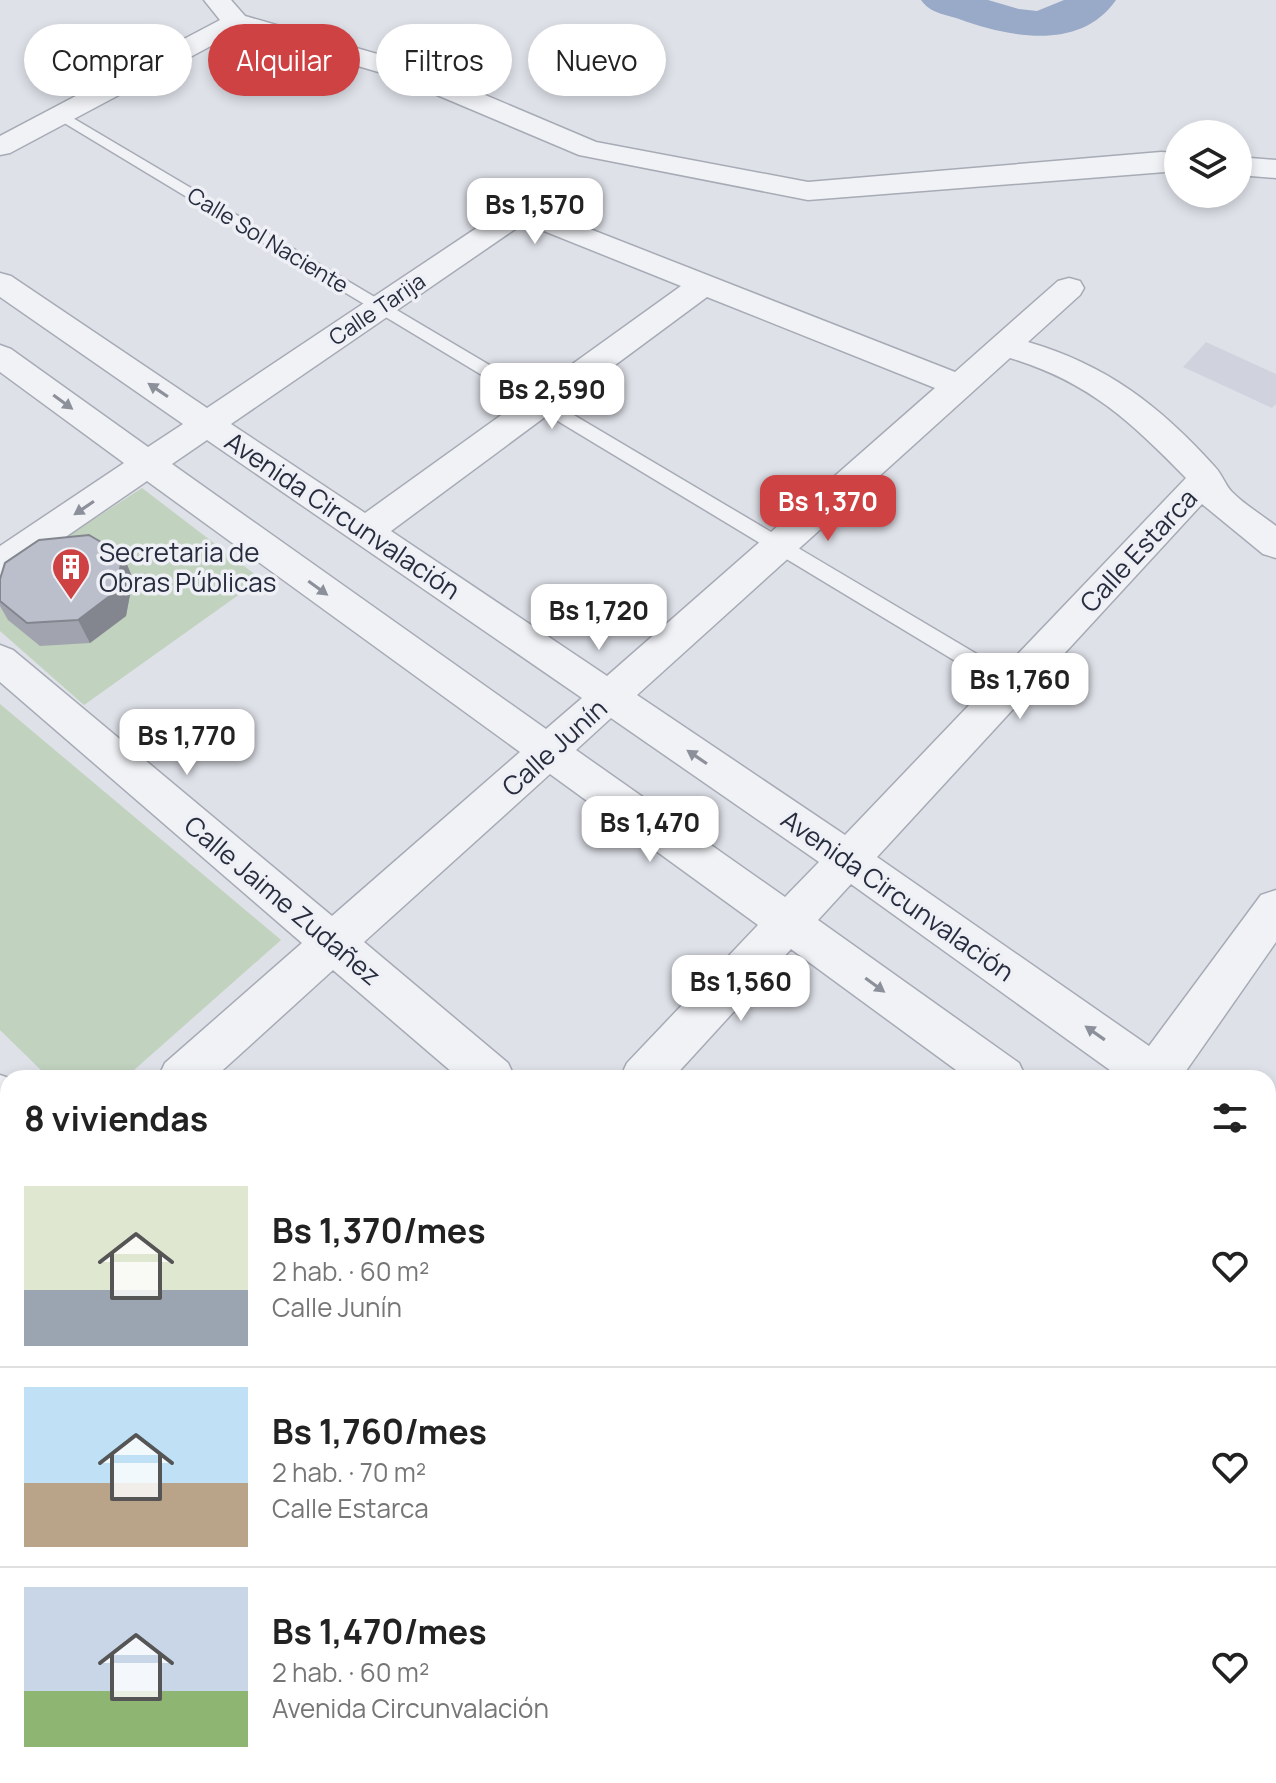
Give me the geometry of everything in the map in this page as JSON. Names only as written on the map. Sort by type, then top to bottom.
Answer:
[{"type":"street","points":[[217,0],[236,22],[402,70],[589,149],[808,191],[1164,161]]},
{"type":"street","points":[[0,147],[236,22]]},
{"type":"street","points":[[1252,167],[1276,169]]},
{"type":"street","name":"Calle Tarija","points":[[0,564],[521,211],[960,386]]},
{"type":"street","name":"Avenida Circunvalación","points":[[0,283],[848,859],[1145,1070]]},
{"type":"street","points":[[366,531],[704,284]]},
{"type":"street","name":"Calle Junín","points":[[190,1070],[1069,288]]},
{"type":"street","points":[[1005,346],[1042,357],[1111,390],[1152,423],[1206,478],[1217,499],[1276,545]]},
{"type":"street","points":[[0,356],[547,753],[789,922],[992,1070]]},
{"type":"street","name":"Calle Estarca","points":[[650,1070],[1206,478]]},
{"type":"street","name":"Calle Jaime Zudañez","points":[[0,660],[483,1070]]},
{"type":"street","points":[[1160,1070],[1276,908]]},
{"type":"lane","name":"Calle Sol Naciente","points":[[61,115],[1012,685]]},
{"type":"shaded area","points":[[1206,342],[1276,374],[1276,404],[1272,408],[1183,367]]},
{"type":"green space","points":[[142,488],[261,579],[84,705],[0,631],[0,580]]},
{"type":"green space","points":[[0,704],[281,940],[134,1070],[41,1070],[0,1030]]},
{"type":"building","points":[[89,535],[123,555],[115,592],[78,620],[27,623],[0,601],[0,579],[5,563],[39,540]]},
{"type":"waterway","points":[[943,0],[1002,19],[1037,24],[1074,14],[1094,0]]},
{"type":"place","name":"Secretaria de Obras Públicas","points":[[71,601]]}]
